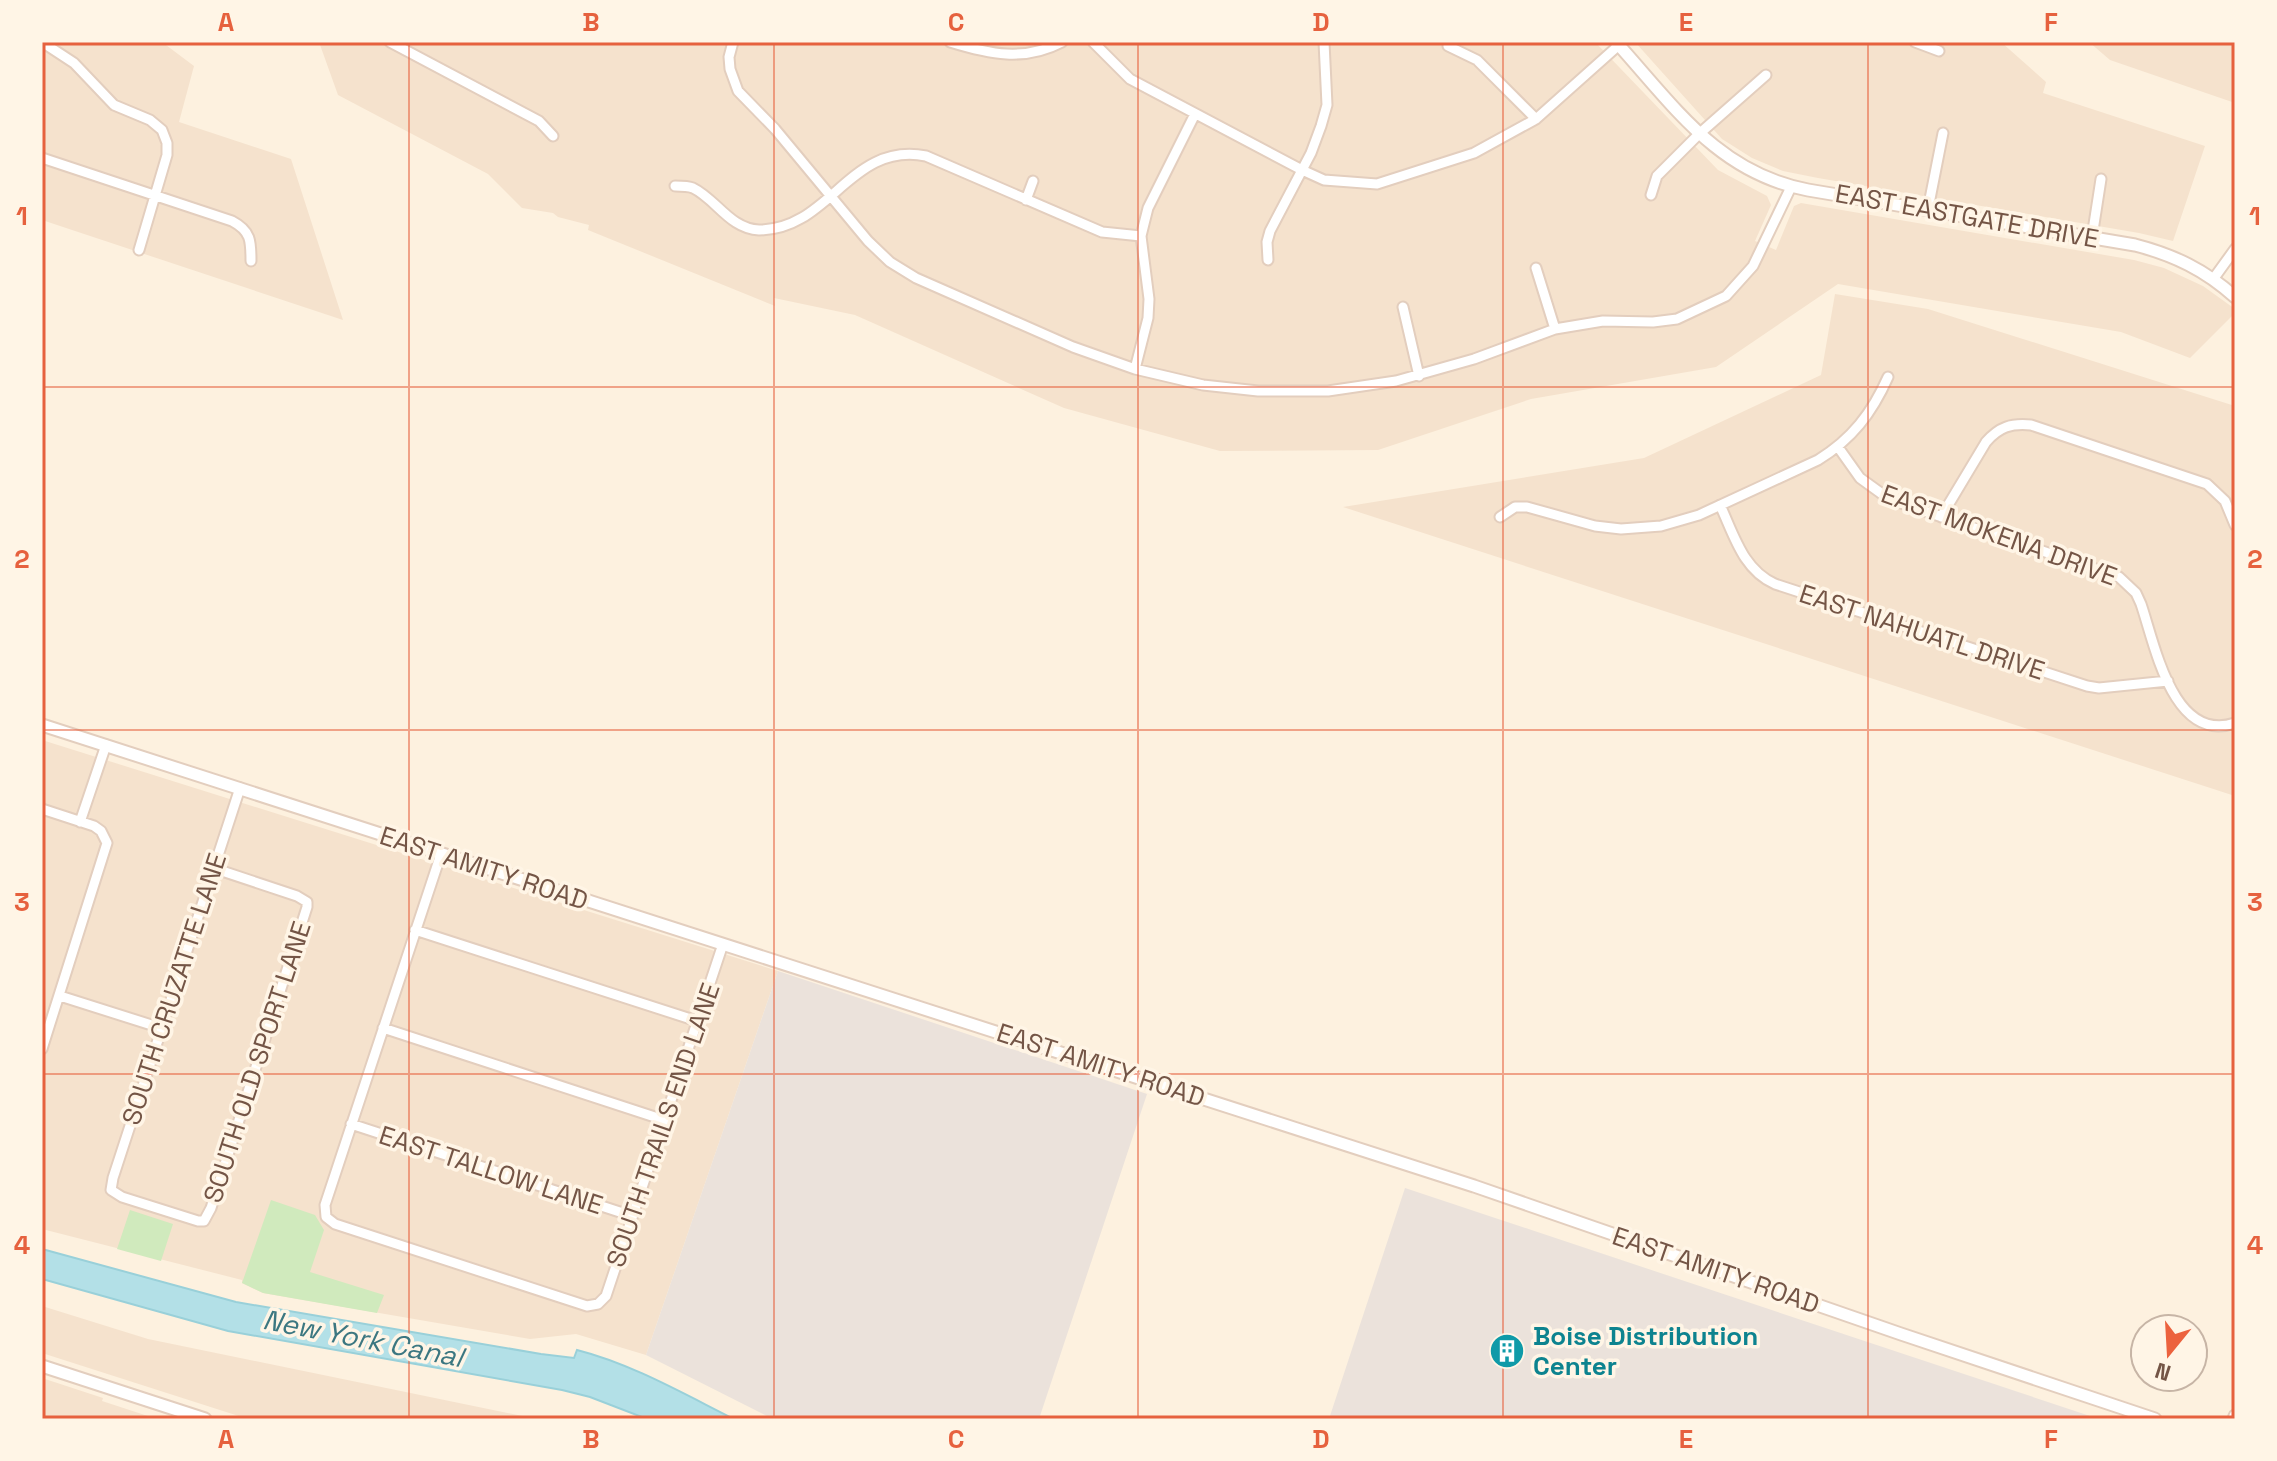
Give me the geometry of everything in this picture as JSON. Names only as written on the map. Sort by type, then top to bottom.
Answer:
[{"type":"street","points":[[42,42],[74,63],[114,105],[150,120],[162,130],[167,155],[139,250]]},
{"type":"street","points":[[390,42],[539,121],[553,136]]},
{"type":"street","points":[[733,42],[730,69],[738,91],[775,129],[879,251],[916,278],[1073,347],[1135,369],[1203,385],[1258,391],[1328,391],[1419,376],[1555,329],[1603,321],[1677,319],[1726,296],[1753,266],[1791,187]]},
{"type":"street","points":[[950,42],[1008,56],[1038,52],[1062,42]]},
{"type":"street","points":[[1093,42],[1130,79],[1302,170],[1324,180],[1377,184],[1474,153],[1536,119],[1617,44]]},
{"type":"street","points":[[1268,260],[1270,231],[1302,170],[1327,105],[1324,42]]},
{"type":"street","points":[[1915,42],[1939,51]]},
{"type":"street","name":"EAST EASTGATE DRIVE","points":[[1617,44],[1699,134],[1744,169],[1791,187],[2160,251],[2214,278],[2235,297]]},
{"type":"street","points":[[1448,46],[1477,60],[1536,119]]},
{"type":"street","points":[[1651,195],[1657,176],[1766,75]]},
{"type":"street","points":[[1135,369],[1148,318],[1149,299],[1141,236],[1148,208],[1195,114]]},
{"type":"street","points":[[1928,209],[1943,133]]},
{"type":"street","points":[[675,186],[692,187],[737,223],[759,230],[789,225],[873,162],[907,152],[926,156],[1102,232],[1141,236]]},
{"type":"street","points":[[42,158],[232,221],[243,227],[251,237],[251,261]]},
{"type":"street","points":[[2092,237],[2101,179]]},
{"type":"street","points":[[1026,200],[1033,181]]},
{"type":"street","points":[[2214,278],[2235,249]]},
{"type":"street","points":[[1536,268],[1555,329]]},
{"type":"street","points":[[1403,307],[1419,376]]},
{"type":"street","points":[[1500,517],[1515,507],[1527,507],[1595,526],[1634,528],[1674,523],[1818,460],[1838,447],[1857,429],[1876,403],[1888,377]]},
{"type":"street","points":[[1941,517],[1994,432],[2018,424],[2031,425],[2207,484],[2225,501],[2235,525]]},
{"type":"street","name":"EAST MOKENA DRIVE","points":[[1838,447],[1860,478],[1878,493],[2119,577],[2136,593],[2178,703],[2195,719],[2218,726],[2235,723]]},
{"type":"street","name":"EAST NAHUATL DRIVE","points":[[1720,505],[1748,563],[1764,579],[1775,584],[2087,686],[2099,688],[2168,681]]},
{"type":"street","name":"EAST AMITY ROAD","points":[[42,725],[1463,1182],[2155,1419]]},
{"type":"street","points":[[80,822],[106,745]]},
{"type":"street","name":"SOUTH CRUZATTE LANE","points":[[111,1190],[240,788]]},
{"type":"street","points":[[42,809],[94,826],[105,838],[107,849],[42,1049]]},
{"type":"street","points":[[351,1124],[441,854]]},
{"type":"street","name":"SOUTH OLD SPORT LANE","points":[[111,1190],[122,1197],[191,1220],[204,1221],[211,1208],[306,915],[307,902],[297,896],[213,868]]},
{"type":"street","points":[[415,930],[697,1021]]},
{"type":"street","name":"SOUTH TRAILS END LANE","points":[[351,1124],[325,1205],[326,1217],[335,1224],[587,1306],[598,1304],[606,1296],[723,944]]},
{"type":"street","points":[[60,996],[161,1028]]},
{"type":"street","points":[[383,1028],[664,1120]]},
{"type":"street","name":"EAST TALLOW LANE","points":[[351,1124],[632,1216]]},
{"type":"street","points":[[42,1366],[205,1419]]},
{"type":"shaded area","points":[[42,42],[162,42],[194,66],[179,122],[291,159],[343,320],[42,220]]},
{"type":"shaded area","points":[[319,42],[1595,42],[1718,170],[1767,196],[1771,205],[1755,241],[1776,250],[1794,206],[1801,203],[2134,260],[2164,268],[2203,286],[2235,309],[2235,313],[2190,358],[2121,332],[1838,284],[1716,367],[1531,399],[1378,450],[1220,451],[1064,408],[855,315],[774,298],[775,306],[588,230],[589,225],[553,213],[522,208],[488,174],[338,95]]},
{"type":"shaded area","points":[[1635,42],[2001,42],[2046,82],[2043,93],[2205,146],[2173,241],[1818,178],[1783,171],[1752,158],[1722,139]]},
{"type":"shaded area","points":[[2089,42],[2235,42],[2235,103],[2110,60]]},
{"type":"shaded area","points":[[1835,294],[1928,309],[2235,406],[2235,796],[1343,507],[1644,458],[1821,375]]},
{"type":"shaded area","points":[[42,740],[778,971],[646,1355],[576,1334],[530,1339],[263,1293],[242,1283],[242,1280],[42,1229]]},
{"type":"shaded area","points":[[778,971],[1147,1094],[1039,1419],[773,1419],[646,1355]]},
{"type":"shaded area","points":[[1405,1188],[2099,1419],[1329,1419]]},
{"type":"shaded area","points":[[42,1306],[148,1339],[537,1419],[248,1419],[42,1353]]},
{"type":"shaded area","points":[[42,1378],[103,1398],[102,1401],[157,1419],[42,1419]]},
{"type":"green space","points":[[271,1200],[315,1215],[324,1230],[310,1272],[384,1295],[377,1313],[263,1293],[242,1283]]},
{"type":"green space","points":[[130,1210],[173,1224],[161,1261],[117,1249]]},
{"type":"water","name":"New York Canal","points":[[42,1249],[236,1302],[541,1354],[574,1358],[577,1350],[638,1371],[734,1419],[647,1419],[590,1397],[562,1390],[228,1331],[42,1279]]},
{"type":"place","name":"Boise Distribution Center","points":[[1507,1351]]}]
